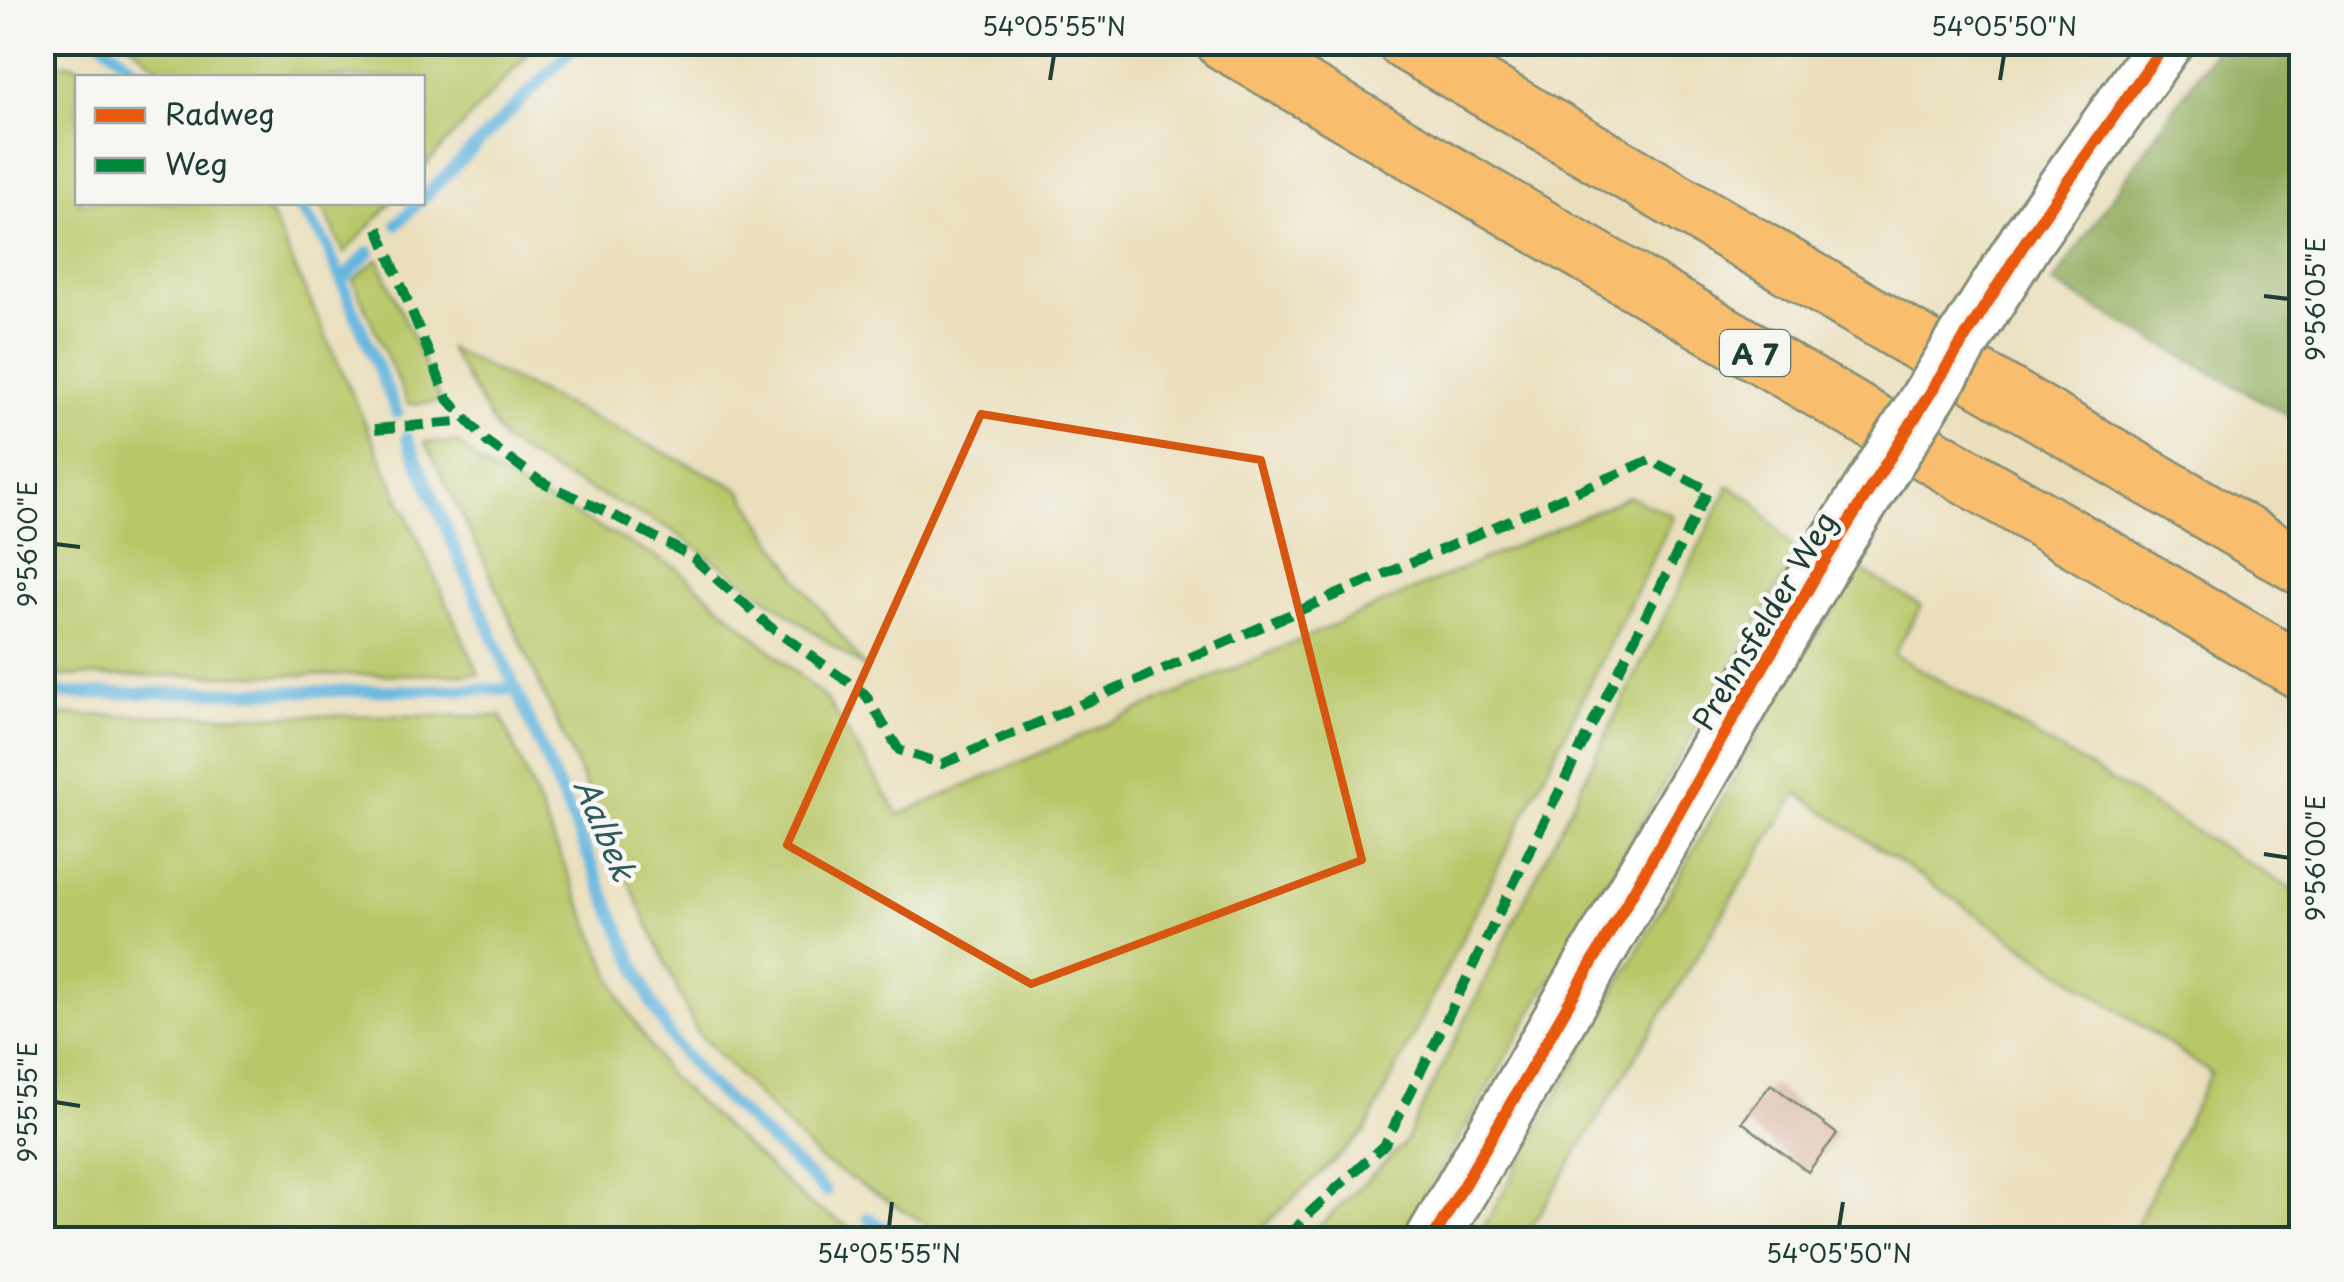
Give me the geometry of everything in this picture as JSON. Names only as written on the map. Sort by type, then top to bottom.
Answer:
[{"type":"highway","name":"A 7","points":[[1224,42],[2302,672]]},
{"type":"highway","points":[[1405,42],[2302,568]]},
{"type":"street","name":"Prehnsfelder Weg","points":[[1432,1240],[1820,570],[2026,241],[2166,42]]},
{"type":"highlighted area","points":[[981,414],[1261,460],[1362,860],[1031,984],[787,845]]},
{"type":"green space","points":[[2220,42],[2301,43],[2301,423],[2053,283]]},
{"type":"green space","points":[[129,43],[538,43],[425,166],[425,75],[168,75]]},
{"type":"green space","points":[[42,64],[73,64],[88,75],[75,75],[75,205],[257,205],[271,215],[479,674],[43,676]]},
{"type":"green space","points":[[320,205],[389,205],[344,253]]},
{"type":"green space","points":[[378,259],[441,402],[408,404],[353,280]]},
{"type":"green space","points":[[449,349],[740,489],[803,586],[867,670],[669,528],[553,472],[503,441]]},
{"type":"green space","points":[[425,442],[458,443],[487,469],[677,568],[827,700],[899,815],[1629,496],[1674,516],[1365,1132],[1253,1239],[951,1239],[820,1160],[696,1031],[481,554]]},
{"type":"green space","points":[[1729,486],[1753,500],[1797,554],[1401,1239],[1308,1239],[1404,1144]]},
{"type":"green space","points":[[1860,569],[1921,606],[1894,654],[2301,895],[2301,1239],[2129,1239],[2211,1073],[1797,793],[1524,1239],[1477,1239],[1794,670]]},
{"type":"green space","points":[[43,715],[501,716],[623,1003],[668,1075],[808,1203],[871,1239],[43,1239]]},
{"type":"building","points":[[1771,1084],[1837,1134],[1808,1172],[1742,1122]]},
{"type":"waterway","name":"Aalbek","points":[[103,42],[142,75]]},
{"type":"waterway","points":[[425,196],[580,42]]},
{"type":"waterway","name":"Aalbek","points":[[297,205],[325,242],[397,413]]},
{"type":"waterway","points":[[397,224],[416,205]]},
{"type":"waterway","points":[[342,280],[369,252]]},
{"type":"waterway","name":"Aalbek","points":[[407,438],[652,1004],[673,1041],[706,1081],[826,1192]]},
{"type":"waterway","points":[[42,694],[515,689]]},
{"type":"waterway","name":"Aalbek","points":[[868,1218],[903,1240]]},
{"type":"marked path","points":[[378,228],[447,398],[487,442],[540,481],[691,556],[769,626],[865,694],[899,750],[942,764],[1650,460],[1708,490],[1385,1144],[1306,1216],[1287,1240]]},
{"type":"marked path","points":[[375,429],[468,421]]},
{"type":"cycle path","points":[[1432,1240],[1819,570],[2026,241],[2166,42]]}]
